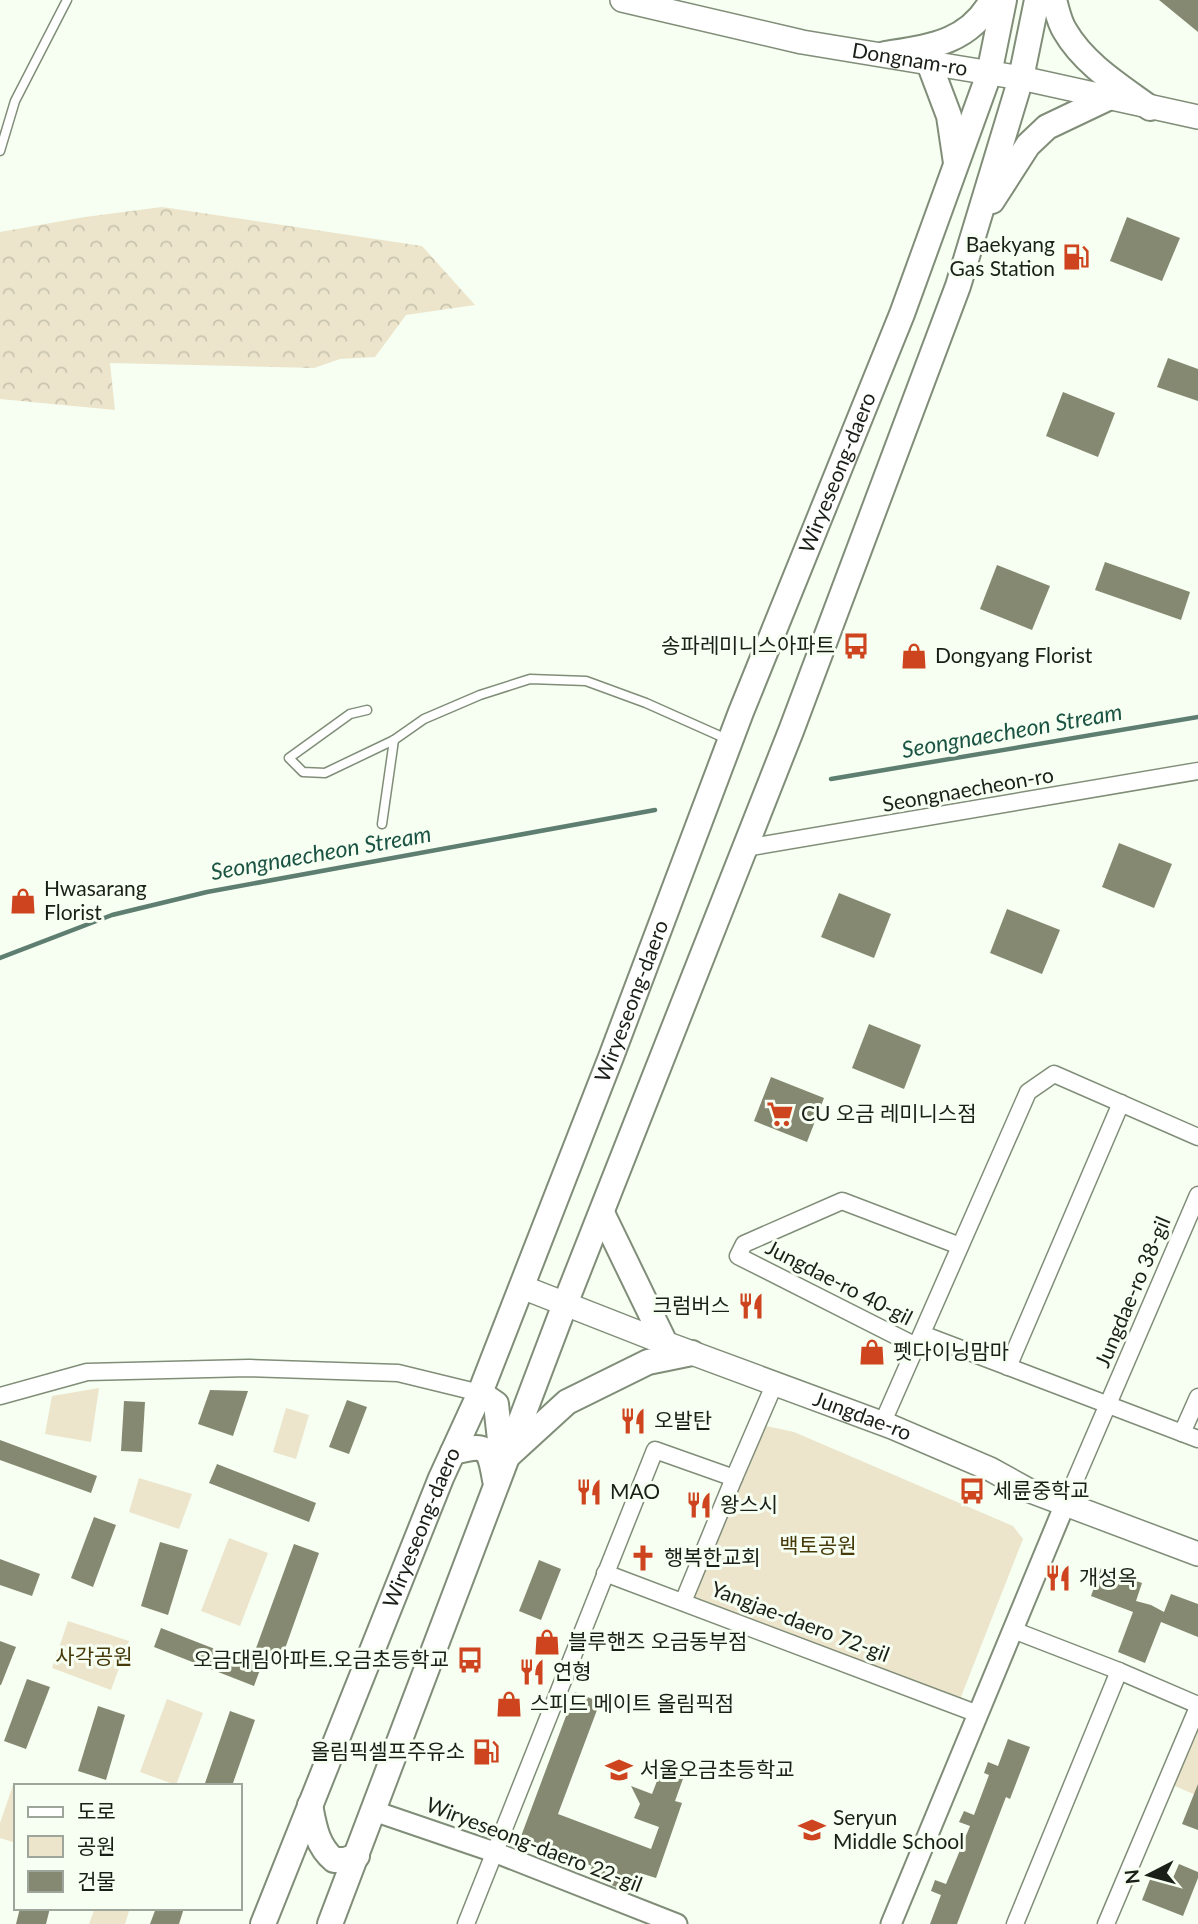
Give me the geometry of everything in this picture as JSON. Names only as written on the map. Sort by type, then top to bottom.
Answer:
[{"type":"main road","name":"Dongnam-ro","points":[[622,0],[802,42],[1021,78],[1198,117]]},
{"type":"main road","points":[[885,54],[946,42],[967,31],[984,15],[992,0]]},
{"type":"main road","name":"Wiryeseong-daero","points":[[263,1924],[453,1452],[480,1393],[731,741],[902,314],[989,74],[1004,0]]},
{"type":"main road","points":[[330,1924],[565,1304],[745,848],[958,286],[1021,78],[1037,0]]},
{"type":"main road","points":[[1054,0],[1063,29],[1080,52],[1104,74],[1150,108]]},
{"type":"main road","points":[[929,63],[949,117],[956,166]]},
{"type":"main road","points":[[976,225],[1028,145],[1047,127],[1108,99]]},
{"type":"main road","points":[[602,1213],[665,1343]]},
{"type":"main road","name":"Jungdae-ro","points":[[522,1287],[882,1424],[990,1469],[1028,1490],[1198,1554]]},
{"type":"main road","points":[[502,1469],[567,1402],[648,1362],[692,1353]]},
{"type":"main road","points":[[480,1393],[496,1404],[502,1469]]},
{"type":"main road","points":[[453,1452],[478,1446],[485,1449],[492,1464],[502,1469]]},
{"type":"main road","points":[[310,1805],[315,1832],[324,1852],[334,1860],[357,1856]]},
{"type":"street","name":"Seongnaecheon-ro","points":[[745,848],[1198,771]]},
{"type":"street","name":"Jungdae-ro 40-gil","points":[[882,1424],[1028,1092],[1054,1073],[1198,1137]]},
{"type":"street","points":[[1008,1367],[1121,1103]]},
{"type":"street","name":"Jungdae-ro 38-gil","points":[[1065,1504],[1198,1195]]},
{"type":"street","name":"Jungdae-ro 40-gil","points":[[919,1340],[738,1256],[744,1244],[842,1201],[960,1246]]},
{"type":"street","points":[[919,1340],[1008,1367],[1190,1436],[1198,1397]]},
{"type":"street","points":[[0,1396],[87,1372],[250,1368],[398,1373],[480,1393]]},
{"type":"street","points":[[683,1602],[775,1384]]},
{"type":"street","points":[[466,1924],[654,1450],[734,1478]]},
{"type":"street","points":[[891,1924],[1065,1504]]},
{"type":"street","name":"Yangjae-daero 72-gil","points":[[605,1573],[978,1714]]},
{"type":"street","points":[[1013,1630],[1119,1671],[1198,1706],[1106,1924]]},
{"type":"street","points":[[1015,1924],[1119,1671]]},
{"type":"street","name":"Wiryeseong-daero 22-gil","points":[[374,1811],[494,1852],[677,1924]]},
{"type":"lane","points":[[0,150],[15,101],[67,0]]},
{"type":"lane","points":[[367,710],[350,714],[289,758],[303,772],[325,773],[394,740],[424,719],[480,695],[530,679],[586,681],[646,703],[731,741]]},
{"type":"lane","points":[[382,824],[394,740]]},
{"type":"green space","points":[[162,207],[422,246],[475,305],[406,315],[375,357],[340,359],[314,368],[110,363],[115,410],[0,399],[0,232]]},
{"type":"green space","points":[[99,1388],[91,1442],[45,1434],[52,1396]]},
{"type":"green space","points":[[286,1408],[309,1415],[296,1459],[273,1452]]},
{"type":"green space","name":"백토공원","points":[[762,1425],[794,1432],[1013,1526],[1023,1539],[959,1702],[690,1599]]},
{"type":"green space","points":[[139,1478],[192,1494],[179,1529],[129,1512]]},
{"type":"green space","points":[[229,1538],[268,1553],[240,1626],[201,1611]]},
{"type":"green space","name":"사각공원","points":[[68,1621],[129,1641],[111,1690],[52,1668]]},
{"type":"green space","points":[[167,1699],[203,1713],[176,1784],[140,1772]]},
{"type":"green space","points":[[1198,1716],[1198,1796],[1170,1784]]},
{"type":"green space","points":[[14,1785],[14,1842],[0,1838],[0,1823]]},
{"type":"green space","points":[[94,1910],[129,1910],[125,1924],[89,1924]]},
{"type":"building","points":[[1159,0],[1198,0],[1198,32]]},
{"type":"building","points":[[1127,217],[1180,238],[1162,281],[1110,261]]},
{"type":"building","points":[[1168,358],[1198,369],[1198,401],[1157,387]]},
{"type":"building","points":[[1063,392],[1115,413],[1098,457],[1046,436]]},
{"type":"building","points":[[1105,562],[1190,592],[1181,620],[1095,590]]},
{"type":"building","points":[[997,565],[1050,586],[1032,630],[980,609]]},
{"type":"building","points":[[1119,843],[1172,864],[1154,908],[1102,887]]},
{"type":"building","points":[[839,893],[891,914],[874,958],[821,937]]},
{"type":"building","points":[[1007,909],[1060,930],[1042,974],[990,953]]},
{"type":"building","points":[[869,1024],[921,1045],[904,1089],[852,1068]]},
{"type":"building","points":[[771,1077],[824,1098],[807,1142],[754,1121]]},
{"type":"building","points":[[210,1390],[248,1391],[233,1436],[198,1424]]},
{"type":"building","points":[[347,1400],[367,1407],[349,1454],[329,1447]]},
{"type":"building","points":[[124,1401],[145,1402],[142,1452],[121,1451]]},
{"type":"building","points":[[0,1440],[97,1476],[91,1493],[0,1460]]},
{"type":"building","points":[[217,1464],[316,1503],[309,1522],[209,1483]]},
{"type":"building","points":[[94,1517],[116,1525],[93,1587],[71,1578]]},
{"type":"building","points":[[160,1542],[188,1550],[168,1615],[141,1606]]},
{"type":"building","points":[[294,1544],[319,1553],[281,1660],[255,1651]]},
{"type":"building","points":[[0,1559],[40,1574],[32,1596],[0,1585]]},
{"type":"building","points":[[539,1560],[561,1569],[541,1620],[519,1611]]},
{"type":"building","points":[[1101,1568],[1142,1583],[1136,1601],[1164,1612],[1171,1594],[1198,1604],[1198,1637],[1161,1622],[1145,1663],[1118,1652],[1133,1612],[1091,1596]]},
{"type":"building","points":[[161,1628],[261,1667],[254,1686],[154,1647]]},
{"type":"building","points":[[0,1641],[16,1647],[1,1685],[0,1685]]},
{"type":"building","points":[[27,1679],[50,1687],[26,1749],[4,1741]]},
{"type":"building","points":[[575,1692],[600,1702],[558,1814],[651,1849],[659,1827],[634,1818],[640,1804],[631,1786],[652,1794],[662,1768],[684,1776],[675,1801],[682,1803],[656,1878],[640,1873],[632,1893],[588,1876],[592,1866],[520,1839]]},
{"type":"building","points":[[98,1706],[125,1715],[106,1780],[78,1771]]},
{"type":"building","points":[[230,1711],[255,1720],[233,1784],[205,1784]]},
{"type":"building","points":[[1008,1739],[1030,1747],[1010,1799],[1006,1797],[957,1924],[930,1924],[941,1895],[931,1891],[935,1880],[946,1884],[970,1826],[959,1822],[964,1811],[974,1815],[989,1775],[984,1773],[988,1762],[998,1766]]},
{"type":"building","points":[[1198,1784],[1198,1830],[1182,1824]]},
{"type":"building","points":[[1179,1864],[1198,1872],[1183,1916],[1142,1900],[1151,1877],[1170,1885]]},
{"type":"building","points":[[20,1910],[50,1910],[46,1924],[16,1924]]},
{"type":"building","points":[[155,1910],[183,1910],[179,1924],[150,1924]]},
{"type":"waterway","name":"Seongnaecheon Stream","points":[[831,779],[1198,717]]},
{"type":"waterway","name":"Seongnaecheon Stream","points":[[0,958],[112,915],[207,892],[655,810]]},
{"type":"place","name":"Baekyang Gas Station","points":[[1076,257]]},
{"type":"place","name":"송파레미니스아파트","points":[[856,646]]},
{"type":"place","name":"Dongyang Florist","points":[[914,656]]},
{"type":"place","name":"Hwasarang Florist","points":[[23,901]]},
{"type":"place","name":"CU 오금 레미니스점","points":[[780,1114]]},
{"type":"place","name":"크럼버스","points":[[751,1306]]},
{"type":"place","name":"펫다이닝맘마","points":[[872,1352]]},
{"type":"place","name":"오발탄","points":[[633,1421]]},
{"type":"place","name":"세륜중학교","points":[[972,1491]]},
{"type":"place","name":"MAO","points":[[589,1492]]},
{"type":"place","name":"왕스시","points":[[699,1505]]},
{"type":"place","name":"행복한교회","points":[[643,1558]]},
{"type":"place","name":"개성옥","points":[[1058,1578]]},
{"type":"place","name":"블루핸즈 오금동부점","points":[[547,1642]]},
{"type":"place","name":"오금대림아파트.오금초등학교","points":[[470,1660]]},
{"type":"place","name":"연형","points":[[532,1672]]},
{"type":"place","name":"스피드 메이트 올림픽점","points":[[509,1704]]},
{"type":"place","name":"올림픽셀프주유소","points":[[486,1752]]},
{"type":"place","name":"서울오금초등학교","points":[[619,1770]]},
{"type":"place","name":"Seryun Middle School","points":[[812,1830]]}]
